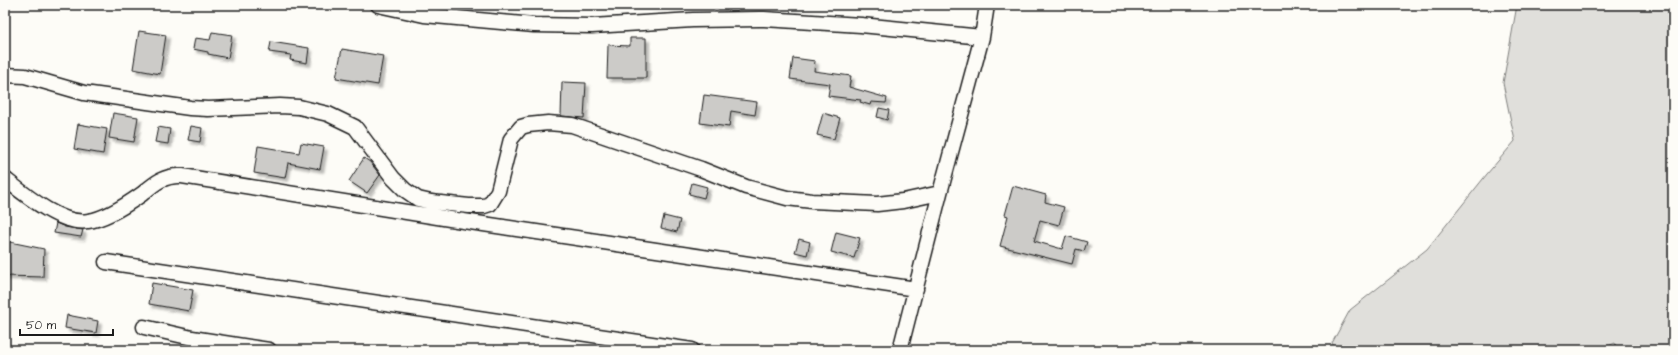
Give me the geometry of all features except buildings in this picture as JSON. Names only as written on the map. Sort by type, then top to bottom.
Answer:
[{"type":"street","points":[[378,5],[424,15],[534,25],[592,26],[693,20],[764,18],[861,25],[982,38]]},
{"type":"street","points":[[900,350],[940,193],[982,38],[987,5]]},
{"type":"street","points":[[5,75],[25,76],[84,93],[190,108],[208,110],[280,106],[299,107],[328,114],[355,127],[393,178],[404,190],[418,198],[431,202],[469,206],[484,206],[490,204],[498,191],[511,139],[515,132],[521,127],[548,123],[572,125],[746,187],[788,198],[812,201],[877,204],[903,201],[940,193]]},
{"type":"street","points":[[5,179],[44,208],[62,217],[78,222],[87,222],[129,204],[156,182],[166,177],[182,176],[450,219],[916,289]]},
{"type":"street","points":[[106,262],[692,350]]},
{"type":"street","points":[[144,327],[192,338],[269,350]]},
{"type":"shaded area","points":[[1517,5],[1673,5],[1673,350],[1617,350],[1615,343],[1599,350],[1336,350],[1332,343],[1350,310],[1427,249],[1515,141],[1503,83]]}]
